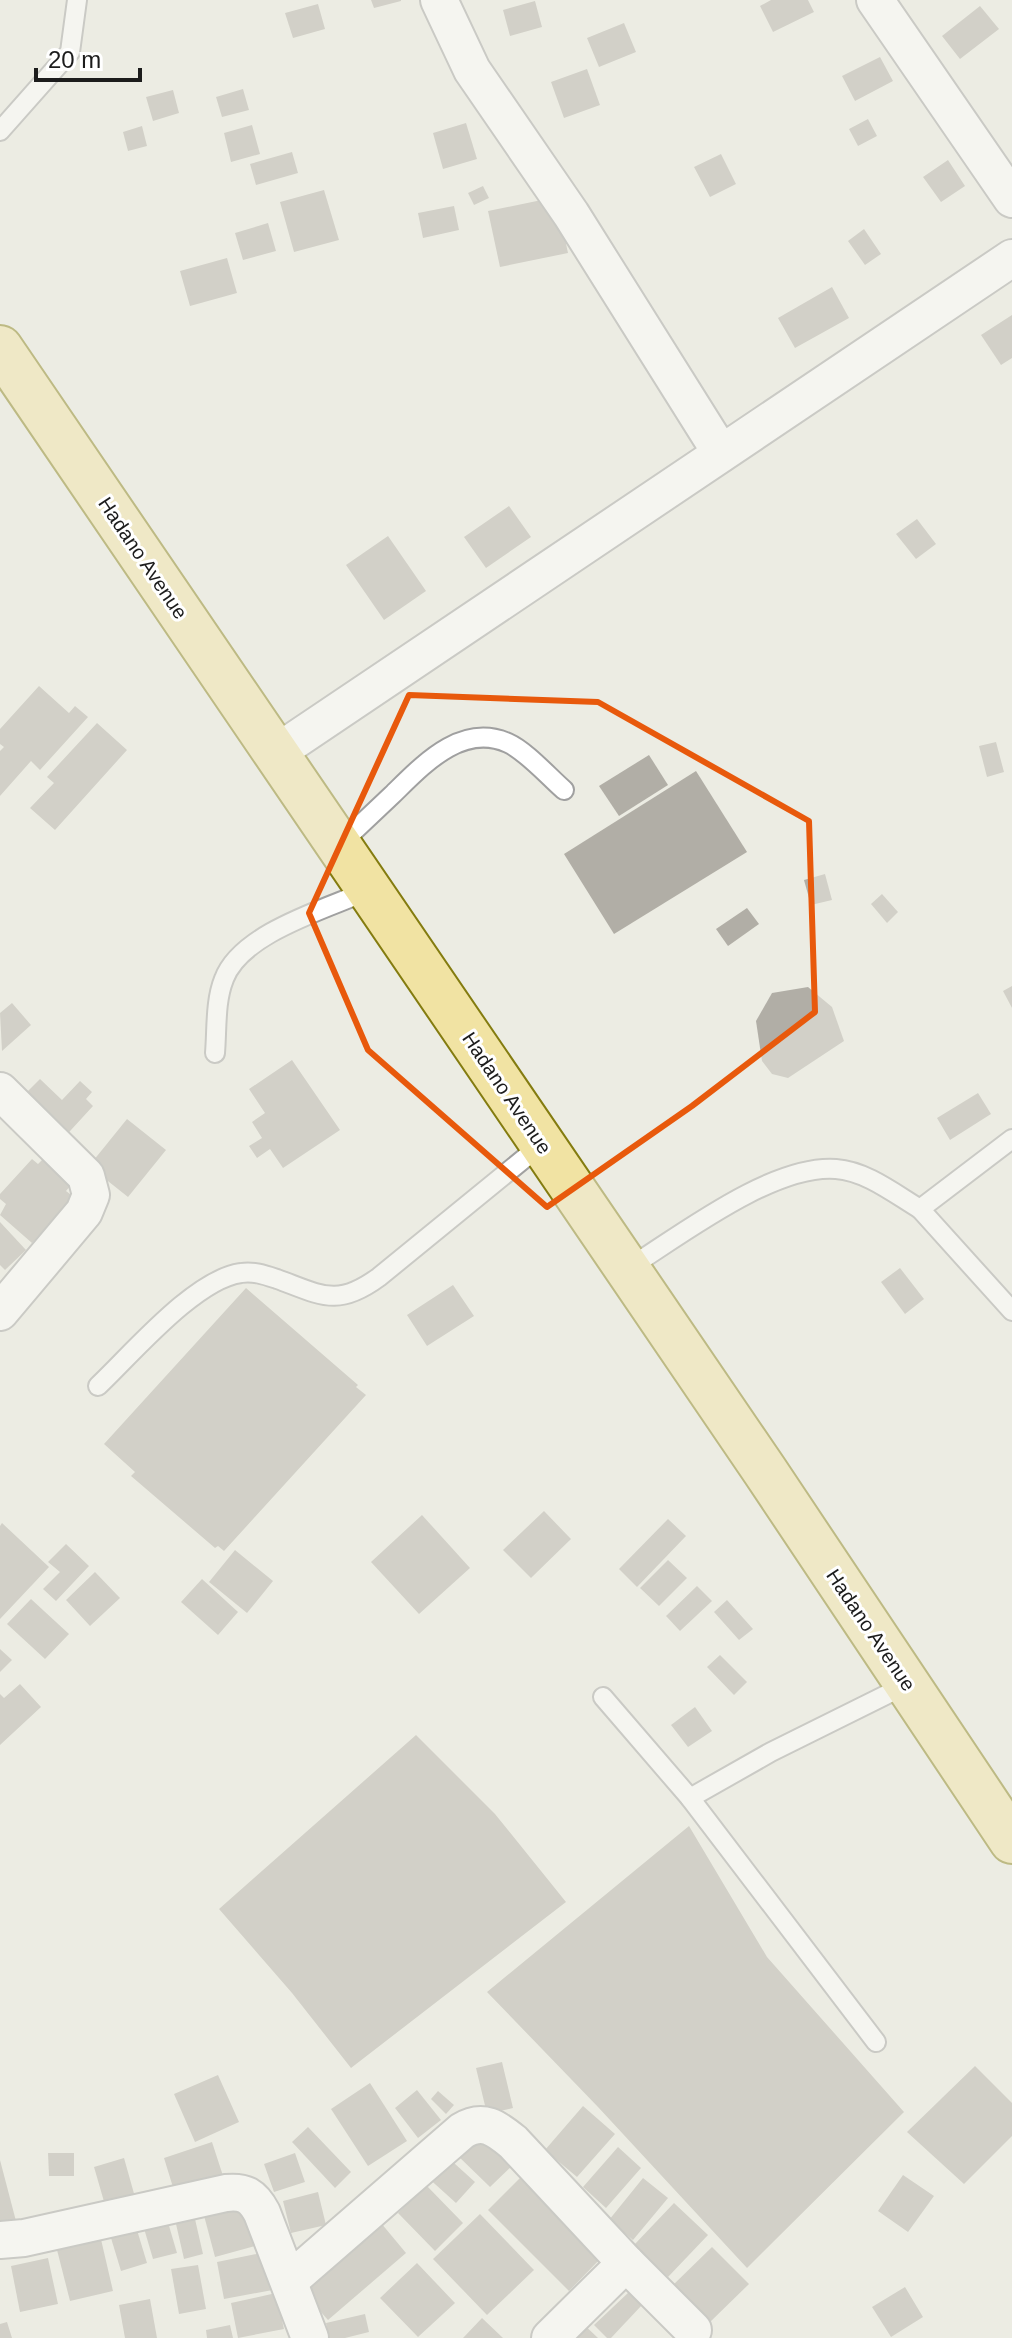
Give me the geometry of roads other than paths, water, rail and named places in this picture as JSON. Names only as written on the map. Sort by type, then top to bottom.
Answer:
[{"type":"main road","name":"Hadano Avenue","points":[[0,348],[1011,1837]]},
{"type":"street","points":[[439,0],[472,70],[571,214],[721,453]]},
{"type":"street","points":[[875,0],[1012,199]]},
{"type":"street","points":[[276,753],[1012,258]]},
{"type":"street","points":[[0,1091],[86,1176],[91,1195],[84,1212],[0,1312]]},
{"type":"street","points":[[289,2281],[462,2131],[484,2124],[513,2142],[693,2330]]},
{"type":"street","points":[[0,2240],[24,2238],[242,2192],[258,2205],[310,2338]]},
{"type":"street","points":[[550,2338],[626,2263]]},
{"type":"lane","points":[[0,131],[70,52],[77,0]]},
{"type":"lane","points":[[338,846],[430,759],[450,746],[467,740],[482,737],[511,744],[564,790]]},
{"type":"lane","points":[[215,1053],[218,996],[232,961],[262,937],[369,890]]},
{"type":"lane","points":[[920,1209],[1012,1139]]},
{"type":"lane","points":[[98,1386],[188,1300],[225,1277],[259,1273],[318,1293],[343,1297],[353,1294],[379,1277],[542,1144]]},
{"type":"lane","points":[[627,1269],[780,1177],[808,1170],[839,1168],[872,1181],[920,1209],[1012,1311]]},
{"type":"lane","points":[[690,1798],[771,1752],[908,1684]]},
{"type":"lane","points":[[603,1697],[690,1798],[876,2042]]}]
